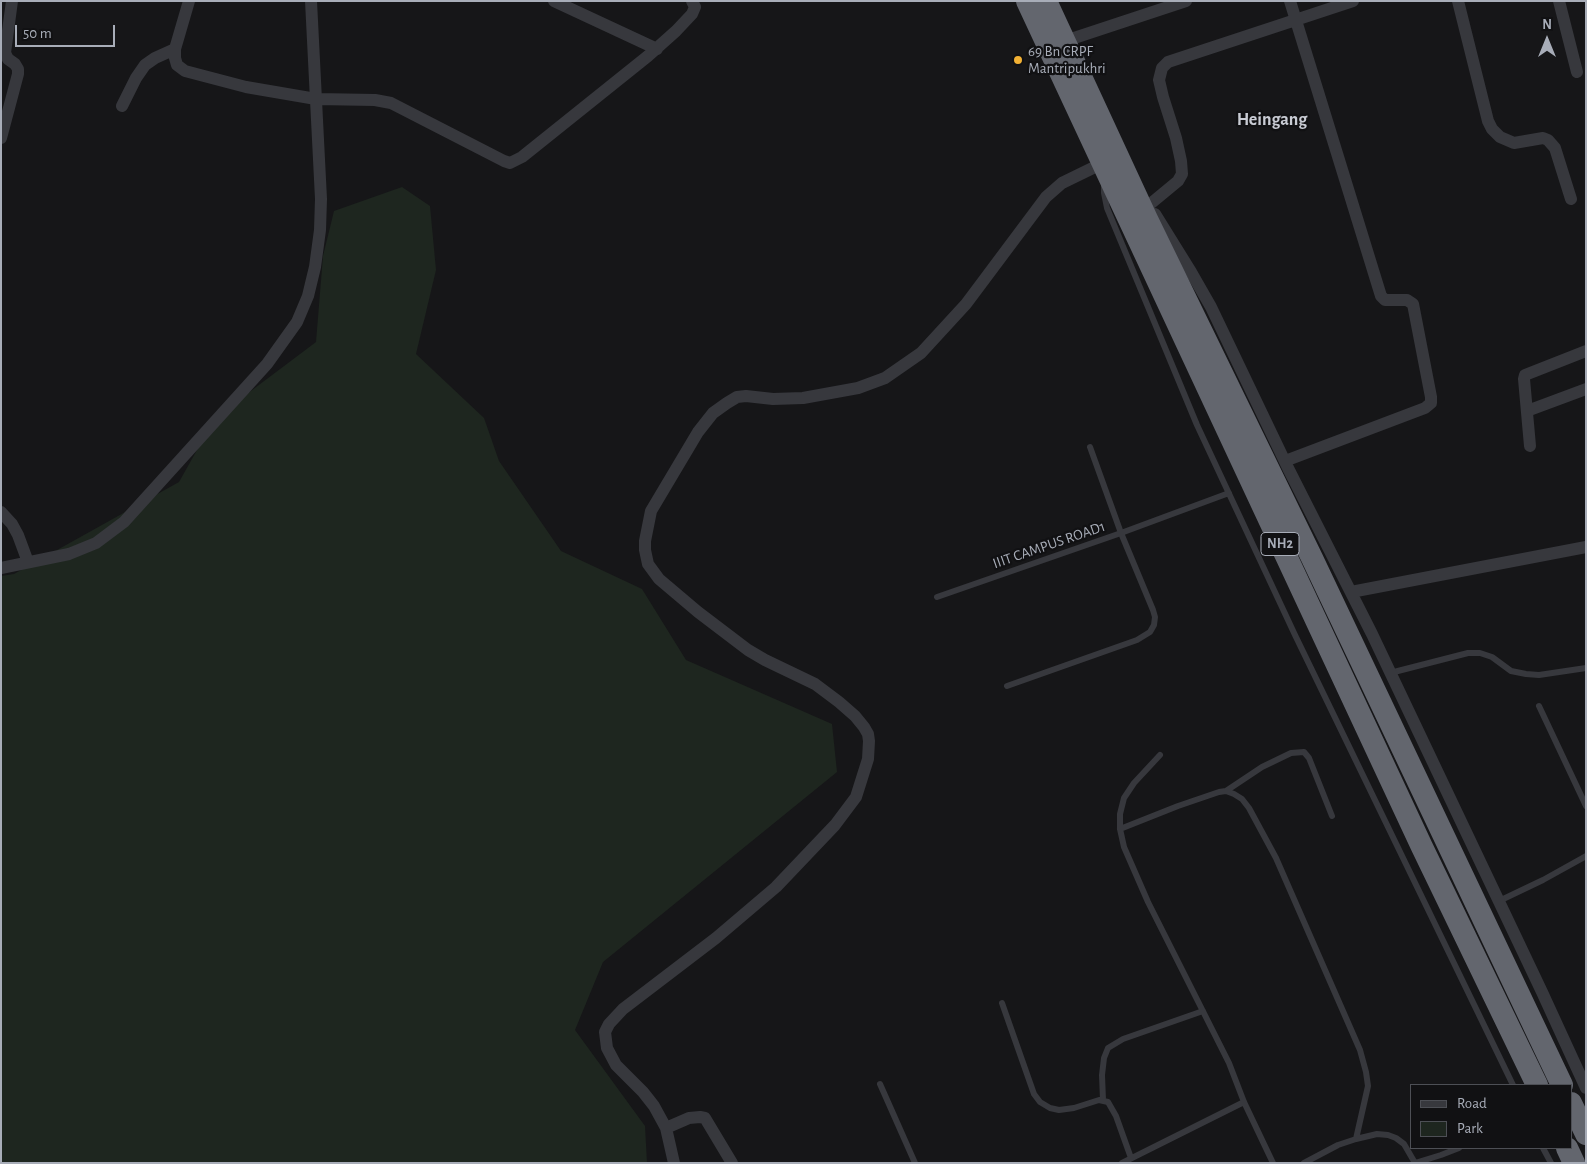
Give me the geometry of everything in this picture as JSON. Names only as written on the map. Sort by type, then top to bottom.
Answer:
[{"type":"highway","name":"NH2","points":[[1026,1],[1312,558],[1562,1084]]},
{"type":"highway","name":"NH2","points":[[1046,1],[1065,41],[1108,162],[1422,847],[1537,1084]]},
{"type":"highway","points":[[1572,1105],[1586,1134]]},
{"type":"highway","points":[[1567,1149],[1574,1163]]},
{"type":"street","points":[[1,138],[18,74],[15,64],[4,57],[12,1]]},
{"type":"street","points":[[189,1],[175,49],[177,65],[185,71],[246,87],[316,99],[392,102],[510,163],[522,158],[657,49],[692,14],[695,7],[692,1]]},
{"type":"street","points":[[1,568],[69,554],[96,542],[124,522],[267,364],[297,322],[308,296],[315,267],[320,230],[321,199],[310,1]]},
{"type":"street","points":[[554,1],[657,49]]},
{"type":"street","points":[[1065,41],[1186,1]]},
{"type":"street","points":[[1285,461],[1425,408],[1431,403],[1412,304],[1408,300],[1385,300],[1381,296],[1290,1]]},
{"type":"street","points":[[1149,205],[1178,182],[1182,174],[1176,138],[1159,80],[1162,68],[1168,62],[1353,1]]},
{"type":"street","points":[[1458,1],[1488,121],[1492,129],[1500,136],[1514,143],[1543,138],[1548,140],[1555,148],[1571,199]]},
{"type":"street","points":[[1559,1],[1577,72]]},
{"type":"street","points":[[122,106],[145,65],[175,49]]},
{"type":"street","points":[[674,1163],[666,1128],[654,1106],[610,1056],[605,1041],[605,1032],[609,1024],[623,1009],[716,938],[776,887],[835,825],[856,797],[868,758],[869,740],[864,727],[839,702],[815,684],[748,650],[659,579],[648,564],[645,550],[651,511],[698,432],[713,413],[727,403],[746,396],[772,399],[803,398],[858,388],[885,378],[921,353],[966,304],[1046,198],[1062,183],[1108,162],[1149,205],[1211,307],[1390,673],[1586,1088]]},
{"type":"street","points":[[1530,446],[1525,375],[1586,351]]},
{"type":"street","points":[[1527,411],[1586,389]]},
{"type":"street","points":[[1,512],[12,524],[18,535],[28,562]]},
{"type":"street","points":[[1351,592],[1586,547]]},
{"type":"street","points":[[666,1128],[690,1118],[705,1118],[732,1163]]},
{"type":"lane","points":[[1108,162],[1104,193],[1107,208],[1197,425],[1295,635],[1513,1084]]},
{"type":"lane","points":[[1090,447],[1121,533],[1229,493]]},
{"type":"lane","name":"IIIT CAMPUS ROAD1","points":[[937,597],[1121,533],[1153,610],[1155,618],[1150,632],[1137,640],[1007,686]]},
{"type":"lane","points":[[1390,673],[1468,653],[1480,653],[1492,657],[1511,671],[1526,674],[1539,675],[1586,668]]},
{"type":"lane","points":[[1539,706],[1586,806]]},
{"type":"lane","points":[[1120,830],[1196,800],[1226,791],[1262,767],[1291,753],[1304,752],[1309,758],[1332,816]]},
{"type":"lane","points":[[1160,755],[1134,783],[1124,798],[1120,814],[1120,830],[1124,847],[1148,902],[1229,1063],[1244,1102],[1273,1163]]},
{"type":"lane","points":[[1226,791],[1242,799],[1249,808],[1276,858],[1360,1050],[1368,1086],[1356,1139]]},
{"type":"lane","points":[[1499,901],[1586,856]]},
{"type":"lane","points":[[1002,1003],[1034,1094],[1040,1102],[1050,1108],[1059,1110],[1103,1100],[1112,1106],[1131,1158]]},
{"type":"lane","points":[[1103,1100],[1102,1075],[1104,1058],[1108,1048],[1123,1039],[1203,1011]]},
{"type":"lane","points":[[880,1084],[915,1163]]},
{"type":"lane","points":[[1122,1163],[1244,1102]]},
{"type":"lane","points":[[1304,1163],[1338,1145],[1377,1134],[1388,1135],[1408,1142]]},
{"type":"lane","points":[[1410,1149],[1415,1163],[1456,1149]]},
{"type":"lane","points":[[1544,1149],[1550,1163]]},
{"type":"green space","points":[[402,187],[430,206],[436,270],[416,354],[484,418],[499,461],[561,551],[642,589],[686,660],[832,724],[837,772],[603,962],[575,1030],[645,1126],[647,1163],[1,1163],[1,576],[14,574],[179,482],[215,418],[316,342],[323,256],[334,211]]},
{"type":"place","name":"69 Bn CRPF Mantripukhri","points":[[1018,60]]},
{"type":"district","name":"Heingang","points":[[1272,120]]}]
